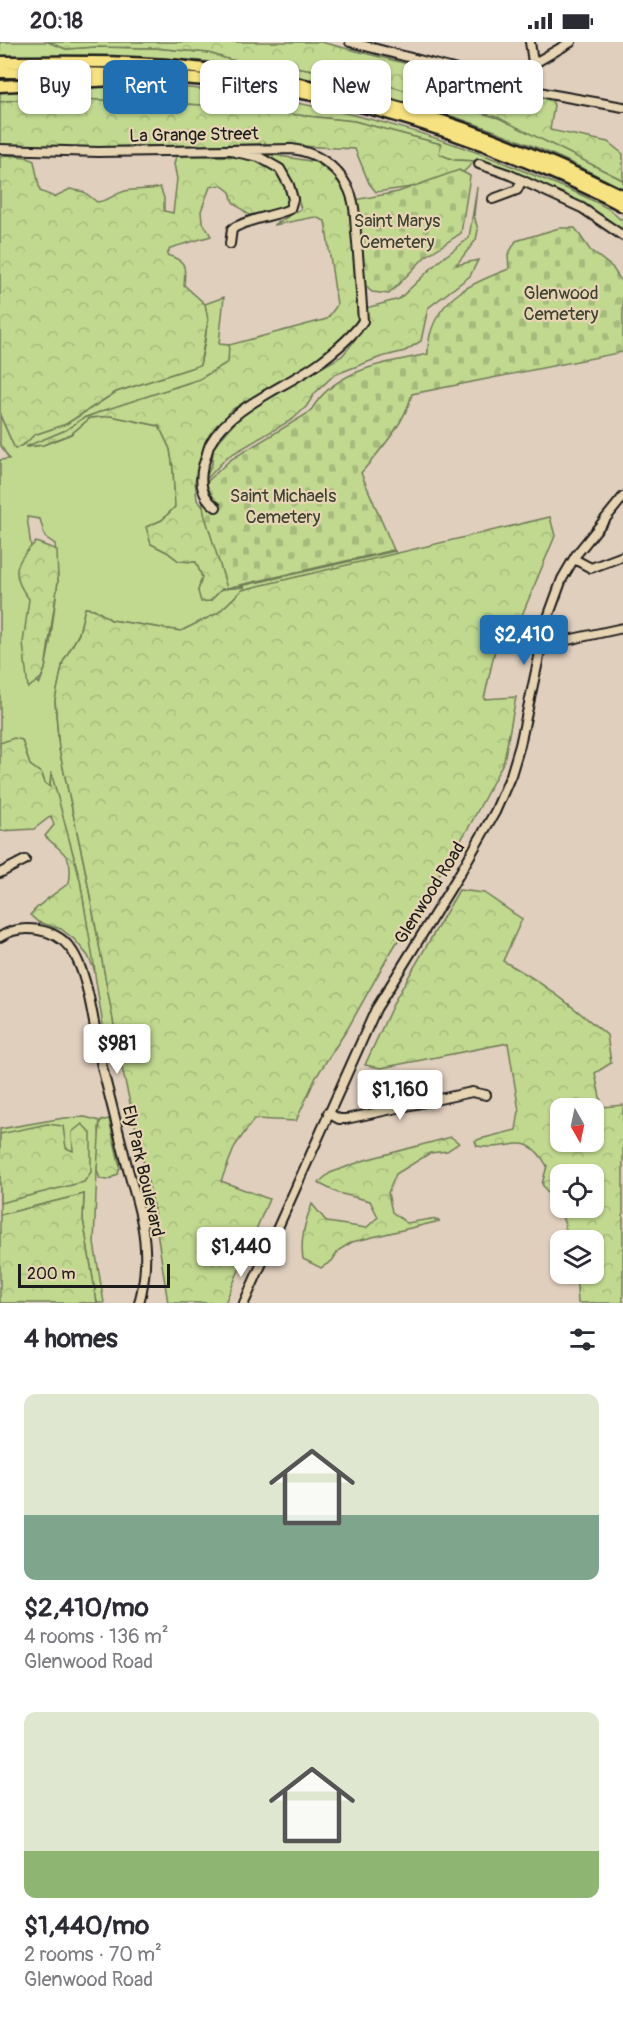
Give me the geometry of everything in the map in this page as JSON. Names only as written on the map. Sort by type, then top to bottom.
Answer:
[{"type":"highway","points":[[0,62],[132,63],[202,68],[337,91],[420,113],[494,138],[555,163],[623,196]]},
{"type":"highway","points":[[0,72],[103,74]]},
{"type":"highway","points":[[188,79],[270,88],[394,115],[489,146],[577,183],[623,206]]},
{"type":"highway","points":[[0,86],[103,80]]},
{"type":"street","points":[[350,42],[420,60]]},
{"type":"street","points":[[530,42],[532,60]]},
{"type":"street","points":[[540,60],[571,42]]},
{"type":"street","points":[[543,91],[623,107]]},
{"type":"street","name":"La Grange Street","points":[[0,149],[98,152],[292,149],[316,155],[346,184],[354,212],[363,321],[353,335],[320,362],[240,411],[210,444],[201,482],[204,496],[216,507]]},
{"type":"street","points":[[219,149],[269,161],[280,169],[289,185],[293,199],[290,209],[280,214],[238,225],[232,229],[230,244]]},
{"type":"street","points":[[479,164],[522,180],[582,208],[623,236]]},
{"type":"street","points":[[493,199],[517,190],[522,180]]},
{"type":"street","name":"Glenwood Road","points":[[244,1303],[376,1009],[495,812],[511,775],[520,745],[554,596],[574,559],[623,497]]},
{"type":"street","points":[[574,559],[591,568],[623,556]]},
{"type":"street","points":[[542,643],[549,644],[623,628]]},
{"type":"street","points":[[0,873],[25,860]]},
{"type":"street","name":"Ely Park Boulevard","points":[[0,937],[27,929],[57,937],[72,950],[84,976],[103,1070],[143,1229],[146,1273],[140,1303]]},
{"type":"street","points":[[328,1113],[339,1119],[346,1119],[472,1092],[486,1095]]},
{"type":"green space","points":[[0,42],[48,42],[66,49],[155,48],[209,53],[231,60],[200,61],[155,58],[0,56]]},
{"type":"green space","points":[[48,42],[321,42],[403,63],[403,90],[391,86],[391,60],[311,60],[311,70],[299,68],[299,60],[231,60],[209,53],[155,48],[66,49]]},
{"type":"green space","points":[[299,68],[311,70],[311,80],[299,77]]},
{"type":"green space","points":[[103,84],[103,100],[91,100],[91,85]]},
{"type":"green space","points":[[391,86],[403,90],[403,102],[391,98]]},
{"type":"green space","points":[[18,88],[18,100],[0,102],[0,89]]},
{"type":"green space","points":[[188,88],[200,89],[200,105],[188,104]]},
{"type":"green space","points":[[543,96],[551,98],[554,105],[550,130],[608,142],[623,154],[623,180],[499,118],[485,114],[543,114]]},
{"type":"green space","points":[[18,100],[18,114],[91,114],[91,100],[103,100],[103,114],[188,114],[188,104],[200,105],[200,114],[288,114],[354,121],[441,144],[439,154],[454,160],[475,161],[459,176],[419,186],[376,192],[369,183],[355,149],[264,144],[26,148],[0,146],[0,102]]},
{"type":"green space","points":[[299,104],[311,106],[311,114],[346,114],[407,129],[449,143],[571,190],[591,200],[610,210],[620,219],[623,218],[623,232],[480,161],[454,160],[438,154],[441,144],[354,121],[288,114],[299,114]]},
{"type":"green space","points":[[444,114],[485,114],[499,118],[623,180],[623,189],[544,150]]},
{"type":"green space","points":[[262,153],[316,162],[346,188],[353,225],[359,319],[351,333],[311,363],[231,410],[207,446],[195,481],[197,500],[211,516],[235,585],[245,587],[222,589],[210,601],[201,602],[198,591],[202,577],[196,562],[179,561],[151,544],[146,527],[162,520],[175,507],[170,449],[159,426],[111,416],[90,418],[71,434],[43,445],[25,447],[66,430],[82,419],[102,411],[200,379],[228,362],[229,345],[327,319],[337,305],[325,221],[315,217],[274,225],[301,209],[293,182]]},
{"type":"green space","points":[[5,155],[26,157],[34,161],[40,191],[54,197],[70,189],[84,192],[97,202],[125,191],[160,187],[164,198],[164,211],[173,213],[177,179],[174,164],[176,156],[202,156],[232,157],[260,163],[281,177],[289,199],[284,207],[264,214],[249,215],[233,202],[230,192],[221,185],[210,187],[201,211],[202,221],[211,236],[170,248],[167,255],[178,259],[185,268],[184,285],[205,304],[208,320],[200,365],[116,392],[66,424],[34,435],[15,449],[0,415],[0,157]]},
{"type":"green space","name":"Saint Marys Cemetery","points":[[459,170],[470,176],[461,233],[425,257],[389,294],[372,292],[364,285],[354,200],[398,192]]},
{"type":"green space","points":[[477,187],[474,215],[478,230],[476,240],[456,265],[478,260],[470,276],[428,308],[421,341],[405,351],[381,357],[334,375],[293,419],[227,457],[204,482],[212,464],[213,448],[243,413],[342,356],[362,332],[366,308],[399,299],[438,262],[469,238]]},
{"type":"green space","points":[[559,228],[575,228],[590,250],[612,267],[623,284],[623,352],[412,394],[398,426],[361,473],[394,550],[227,588],[204,513],[202,498],[208,481],[230,460],[310,412],[332,386],[346,377],[378,365],[428,354],[430,335],[435,322],[450,300],[471,285],[509,269],[508,255],[516,241]]},
{"type":"green space","points":[[224,297],[219,344],[229,345],[229,362],[200,379],[83,418],[66,430],[27,447],[43,445],[71,434],[90,418],[111,416],[159,426],[170,449],[175,507],[162,520],[147,527],[151,544],[179,561],[196,562],[202,577],[198,591],[210,601],[222,589],[242,587],[395,551],[396,554],[242,590],[218,613],[181,631],[111,620],[94,609],[85,608],[79,633],[63,662],[55,701],[59,749],[84,864],[116,1034],[106,1034],[105,1038],[80,880],[51,775],[50,788],[45,783],[42,774],[30,765],[23,747],[0,747],[0,460],[9,459],[0,444],[0,415],[15,449],[26,443],[33,435],[66,424],[116,392],[200,365],[205,342],[205,304]],"holes":[[[27,517],[40,519],[45,537],[55,544],[58,581],[50,643],[39,685],[33,641],[32,554]]]},
{"type":"green space","points":[[550,517],[555,536],[515,632],[497,641],[484,699],[516,697],[504,761],[469,827],[316,1077],[296,1121],[254,1119],[235,1146],[221,1181],[269,1199],[225,1303],[168,1303],[152,1199],[122,1068],[84,864],[59,749],[55,700],[63,662],[79,634],[85,608],[94,609],[111,620],[181,631],[218,613],[242,590]]},
{"type":"green space","points":[[36,542],[57,550],[58,581],[45,669],[41,678],[28,688],[23,643],[29,599],[19,583],[17,569],[23,556]]},
{"type":"green space","points":[[14,738],[22,740],[30,765],[42,774],[45,783],[50,787],[51,772],[80,880],[95,971],[88,956],[75,940],[61,929],[38,922],[30,915],[43,902],[69,883],[70,866],[66,855],[45,836],[54,825],[51,816],[34,829],[0,831],[0,743]]},
{"type":"green space","points":[[459,890],[484,893],[522,919],[503,961],[544,986],[607,1035],[611,1063],[595,1073],[600,1098],[550,1098],[550,1152],[604,1152],[604,1107],[623,1105],[623,1303],[578,1303],[577,1284],[604,1284],[604,1230],[566,1230],[562,1218],[604,1218],[604,1164],[550,1164],[550,1197],[542,1184],[547,1166],[531,1147],[524,1144],[499,1147],[477,1146],[475,1141],[516,1130],[519,1111],[508,1043],[381,1068],[365,1065],[395,1000]]},
{"type":"green space","points":[[85,1117],[100,1121],[94,1243],[104,1303],[97,1303],[83,1219],[84,1194],[0,1215],[0,1129],[64,1118]]},
{"type":"green space","points":[[109,1119],[120,1167],[118,1174],[108,1180],[100,1179],[97,1170],[100,1121]]},
{"type":"green space","points":[[47,1124],[63,1126],[66,1148],[73,1151],[72,1132],[82,1124],[91,1133],[91,1172],[84,1182],[0,1203],[0,1134]]},
{"type":"green space","points":[[451,1137],[459,1143],[447,1151],[430,1153],[396,1174],[388,1193],[392,1212],[407,1223],[431,1219],[440,1221],[352,1242],[339,1250],[332,1261],[321,1268],[303,1259],[304,1231],[312,1204],[327,1222],[366,1228],[378,1217],[370,1201],[338,1193],[318,1183],[330,1173],[365,1160]]},
{"type":"green space","points":[[84,1194],[83,1219],[97,1303],[0,1303],[0,1215]]},
{"type":"park label","name":"Glenwood Cemetery","points":[[561,303]]},
{"type":"park label","name":"Saint Michaels Cemetery","points":[[283,506]]}]
